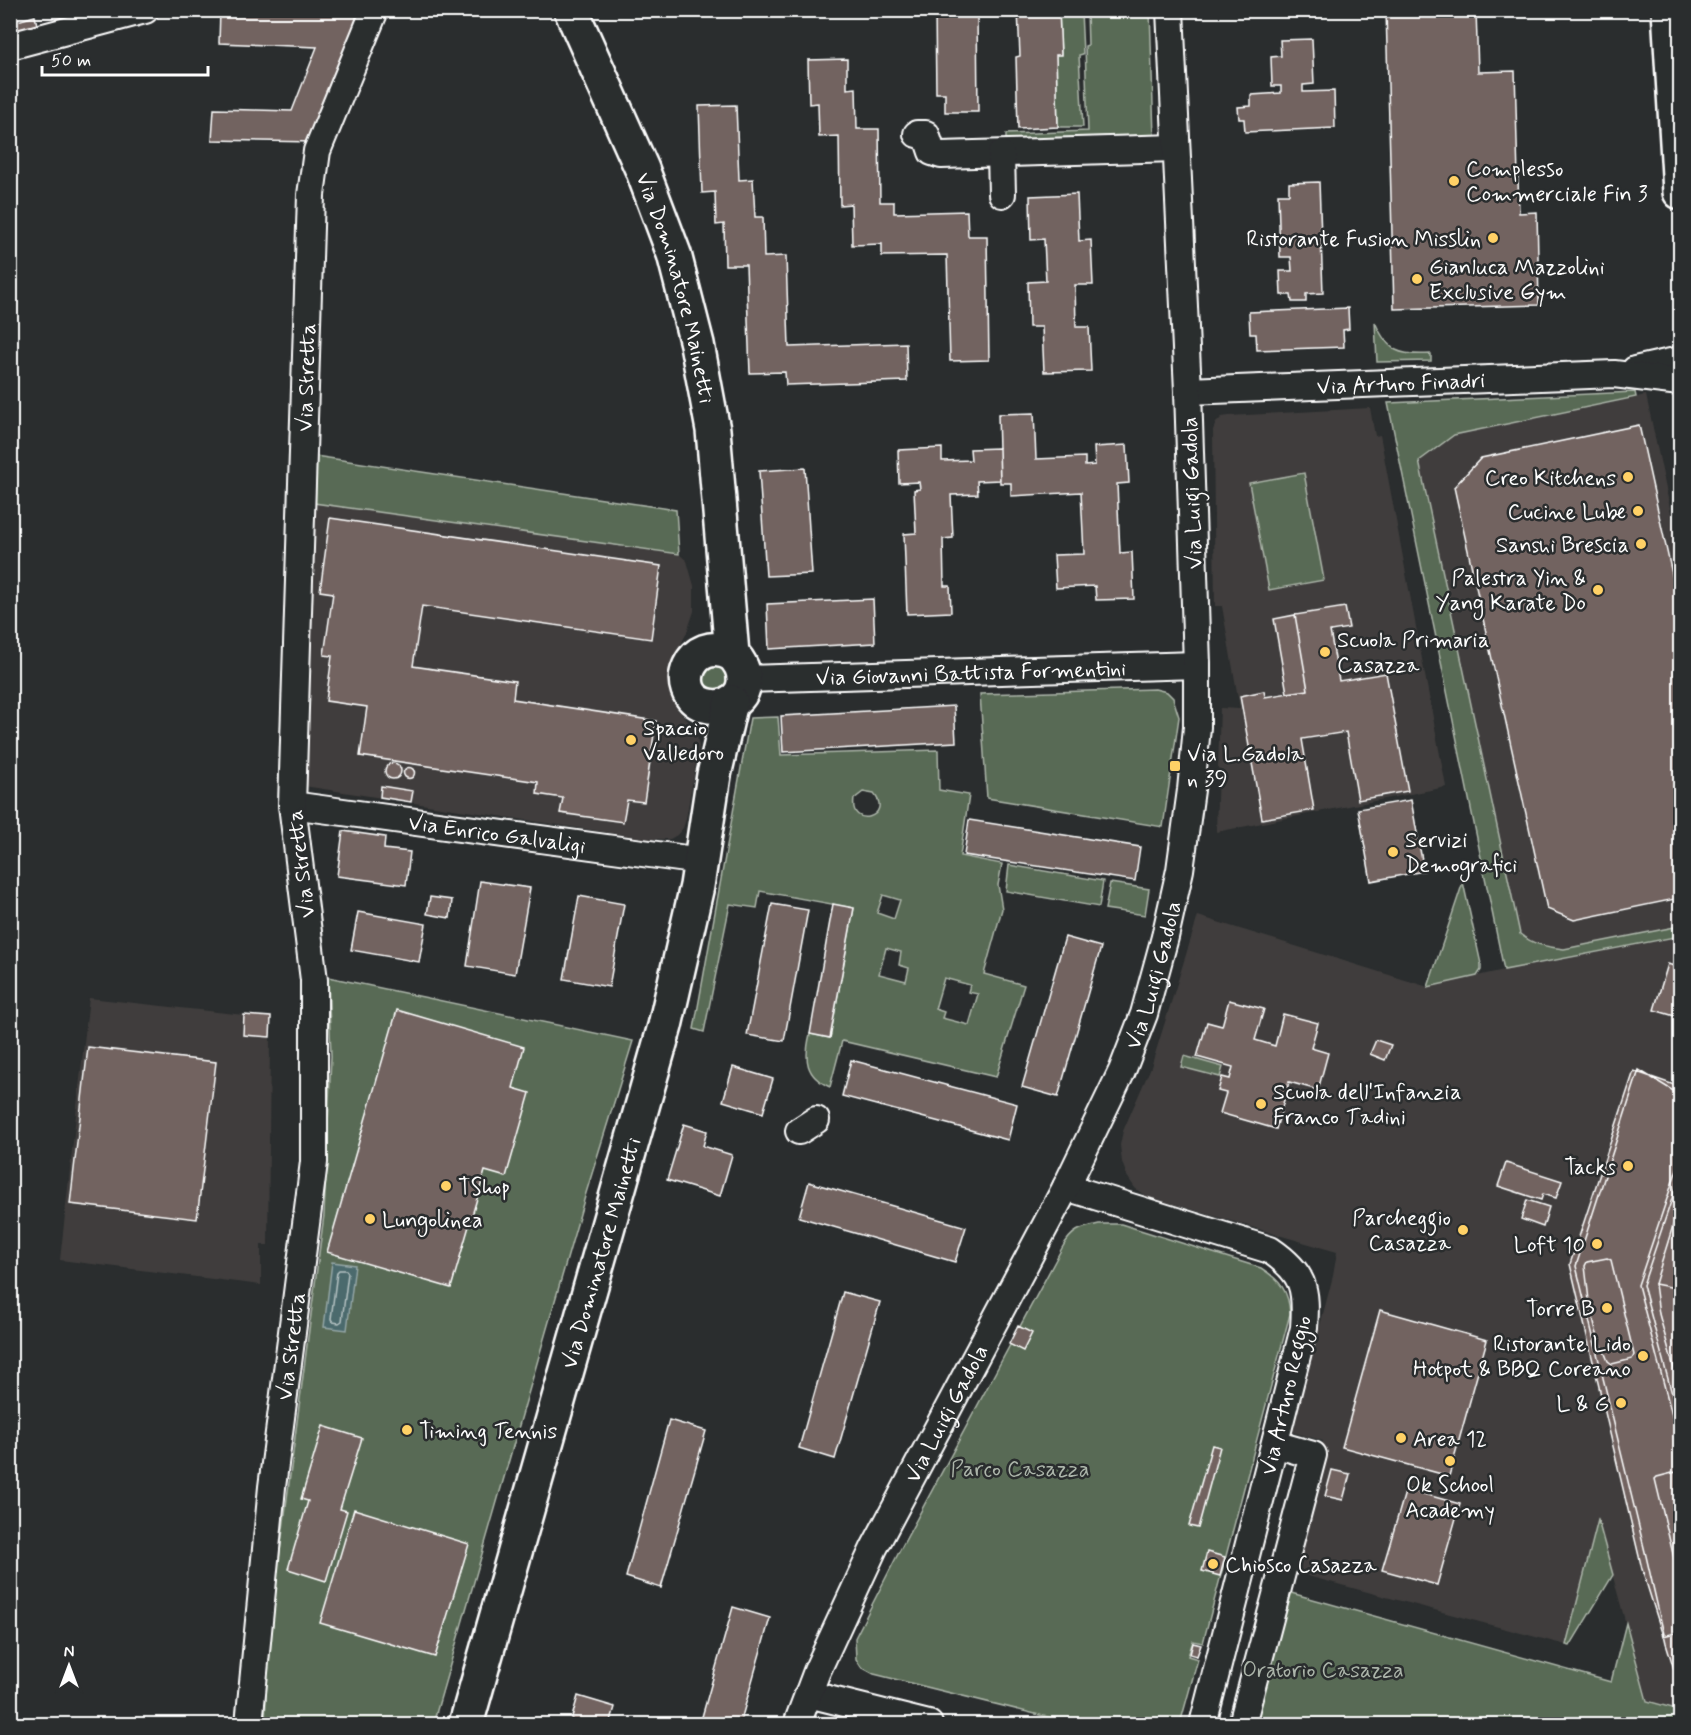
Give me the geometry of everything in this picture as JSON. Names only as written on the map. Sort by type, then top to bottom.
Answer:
[{"type":"street","points":[[10,46],[145,10]]},
{"type":"street","name":"Via Stretta","points":[[249,1725],[272,1487],[314,1162],[314,980],[292,805],[311,195],[317,152],[375,10]]},
{"type":"street","name":"Via Dominatore Mainetti","points":[[466,1725],[665,1026],[701,861],[714,775],[722,678],[726,579],[713,430],[697,344],[674,254],[642,169],[572,10]]},
{"type":"street","name":"Via Luigi Gadola","points":[[797,1725],[837,1627],[874,1548],[1066,1187],[1122,1071],[1144,1014],[1165,938],[1180,870],[1197,727],[1197,665],[1188,391],[1170,10]]},
{"type":"street","points":[[1669,10],[1680,192]]},
{"type":"street","points":[[923,131],[930,148],[935,154],[941,155],[1176,148]]},
{"type":"street","points":[[1001,154],[1002,194]]},
{"type":"street","points":[[1614,374],[1680,360]]},
{"type":"street","points":[[1614,374],[1680,382]]},
{"type":"street","name":"Via Arturo Finadri","points":[[1188,391],[1614,374]]},
{"type":"street","name":"Via Giovanni Battista Formentini","points":[[722,678],[1197,665]]},
{"type":"street","name":"Via Enrico Galvaligi","points":[[292,805],[701,861]]},
{"type":"street","name":"Via Arturo Reggio","points":[[1066,1187],[1270,1250],[1288,1262],[1301,1280],[1306,1302],[1304,1328],[1203,1725]]},
{"type":"street","points":[[1242,1725],[1314,1455],[1281,1446]]},
{"type":"street","points":[[808,1694],[929,1725]]},
{"type":"shaded area","points":[[1646,395],[1680,555],[1680,926],[1564,949],[1548,947],[1534,943],[1520,934],[1419,461],[1454,435]]},
{"type":"shaded area","name":"Scuola Primaria Casazza","points":[[1370,408],[1375,436],[1380,435],[1446,787],[1216,832],[1220,708],[1240,709],[1222,606],[1215,606],[1213,430],[1222,417],[1229,416]]},
{"type":"shaded area","points":[[314,503],[679,554],[687,561],[694,586],[694,611],[673,661],[670,673],[671,698],[690,723],[699,746],[686,819],[677,835],[670,839],[649,839],[304,786]]},
{"type":"shaded area","points":[[1198,916],[1428,987],[1680,936],[1680,1710],[1647,1701],[1598,1522],[1566,1645],[1289,1571],[1323,1441],[1292,1432],[1333,1276],[1337,1252],[1145,1196],[1135,1188],[1122,1162],[1120,1145],[1123,1131],[1151,1067]]},
{"type":"shaded area","points":[[89,998],[244,1015],[243,1035],[270,1037],[268,1245],[261,1245],[261,1285],[60,1260]]},
{"type":"green space","points":[[1059,11],[1081,11],[1083,54],[1079,55],[1083,127],[1058,127],[1056,55],[1061,54]]},
{"type":"green space","points":[[1087,11],[1150,11],[1154,137],[1006,143],[1006,134],[1088,131],[1085,46],[1088,45]]},
{"type":"green space","points":[[1375,322],[1390,346],[1403,353],[1431,354],[1431,361],[1377,362]]},
{"type":"green space","points":[[1635,392],[1636,397],[1454,435],[1419,461],[1520,934],[1535,943],[1564,949],[1680,926],[1680,936],[1504,970],[1388,403]]},
{"type":"green space","points":[[315,456],[676,510],[679,554],[314,503]]},
{"type":"green space","points":[[1304,473],[1324,580],[1269,590],[1249,483]]},
{"type":"green space","points":[[716,662],[731,674],[723,692],[703,688],[700,673]]},
{"type":"green space","points":[[1155,689],[1167,692],[1173,698],[1179,717],[1163,827],[987,798],[980,694]]},
{"type":"green space","points":[[778,717],[781,755],[938,750],[939,790],[969,795],[960,856],[1002,864],[998,885],[1002,909],[984,974],[1024,985],[996,1077],[842,1041],[830,1087],[815,1078],[807,1059],[810,1034],[830,1038],[854,908],[760,891],[757,908],[730,904],[704,1032],[694,1029],[750,718]],"holes":[[[863,792],[874,794],[879,802],[879,809],[870,817],[863,817],[858,815],[854,809],[854,799]],[[883,895],[900,900],[894,919],[877,913]],[[886,948],[901,952],[899,965],[909,968],[906,981],[879,974]],[[944,978],[970,985],[968,992],[978,994],[969,1025],[942,1018],[944,1012],[935,1009]]]},
{"type":"green space","points":[[1009,865],[1103,881],[1099,907],[1006,891]]},
{"type":"green space","points":[[1463,882],[1481,970],[1477,976],[1428,987]]},
{"type":"green space","points":[[1110,883],[1149,889],[1145,915],[1105,909]]},
{"type":"green space","name":"Timing Tennis","points":[[328,977],[633,1041],[586,1193],[433,1724],[265,1724],[268,1644],[324,1215],[331,1056]]},
{"type":"green space","points":[[1184,1056],[1223,1067],[1220,1077],[1181,1067]]},
{"type":"green space","name":"Parco Casazza","points":[[1099,1224],[1121,1224],[1261,1268],[1282,1287],[1288,1299],[1290,1314],[1203,1643],[1193,1641],[1188,1656],[1198,1659],[1180,1724],[1076,1724],[874,1674],[861,1667],[856,1659],[855,1638],[1062,1248],[1069,1237],[1077,1231]]},
{"type":"green space","points":[[1598,1520],[1613,1575],[1570,1646],[1566,1645]]},
{"type":"green space","name":"Oratorio Casazza","points":[[1284,1591],[1611,1682],[1626,1623],[1647,1701],[1680,1710],[1680,1724],[1249,1724]]},
{"type":"water","points":[[332,1262],[355,1265],[347,1330],[324,1327]]},
{"type":"building","points":[[220,10],[357,10],[352,49],[314,142],[212,140],[214,109],[292,111],[317,47],[219,43]]},
{"type":"building","points":[[935,10],[977,10],[978,112],[945,112],[945,93],[936,93]]},
{"type":"building","points":[[1018,10],[1059,10],[1061,55],[1056,55],[1058,127],[1018,129],[1016,57],[1020,56]]},
{"type":"building","points":[[1241,10],[1283,10],[1241,12]]},
{"type":"building","name":"Complesso Commerciale Fin 3","points":[[1386,10],[1476,10],[1478,72],[1515,71],[1519,213],[1537,212],[1539,305],[1394,309]]},
{"type":"building","points":[[35,16],[39,33],[10,40],[10,23]]},
{"type":"building","points":[[1312,39],[1314,84],[1303,85],[1303,92],[1334,91],[1335,128],[1245,132],[1244,119],[1239,119],[1238,107],[1251,106],[1251,95],[1281,93],[1281,86],[1272,86],[1271,57],[1281,56],[1280,40]]},
{"type":"building","points":[[847,59],[847,89],[856,88],[857,129],[879,129],[880,202],[894,202],[894,213],[967,211],[968,236],[987,236],[989,360],[950,361],[947,255],[882,256],[882,244],[852,245],[851,204],[840,205],[839,136],[819,137],[818,103],[809,104],[808,60]]},
{"type":"building","points":[[736,105],[739,180],[753,179],[755,217],[763,217],[764,257],[786,256],[789,347],[906,343],[907,381],[786,385],[785,372],[750,373],[746,265],[725,265],[724,224],[716,225],[715,192],[702,193],[699,106]]},
{"type":"building","points":[[1319,182],[1323,293],[1306,294],[1306,302],[1292,302],[1291,295],[1281,295],[1280,271],[1292,271],[1291,257],[1280,257],[1278,194],[1289,194],[1289,183]]},
{"type":"building","points":[[1077,194],[1079,241],[1091,240],[1093,285],[1075,285],[1076,327],[1089,327],[1091,371],[1044,372],[1042,327],[1029,327],[1028,282],[1046,281],[1044,239],[1031,240],[1030,196]]},
{"type":"building","points":[[1348,308],[1349,329],[1343,330],[1344,347],[1257,350],[1256,334],[1250,334],[1249,312]]},
{"type":"building","points":[[1034,413],[1036,459],[1085,457],[1085,466],[1095,465],[1094,447],[1127,445],[1129,483],[1117,484],[1120,553],[1132,552],[1134,599],[1096,600],[1095,586],[1056,588],[1054,555],[1084,554],[1081,492],[1011,496],[1011,483],[1000,483],[998,414]]},
{"type":"building","points":[[1639,425],[1680,610],[1680,898],[1574,920],[1547,909],[1454,487],[1481,458]]},
{"type":"building","points":[[942,448],[942,461],[971,460],[970,449],[999,448],[1000,480],[977,481],[978,494],[951,495],[953,538],[943,539],[944,586],[950,586],[951,612],[907,614],[904,534],[916,533],[914,490],[920,489],[919,482],[899,483],[898,450]]},
{"type":"building","points":[[805,468],[812,574],[766,576],[759,471]]},
{"type":"building","points":[[330,518],[661,566],[651,639],[422,606],[413,666],[515,681],[513,699],[656,721],[644,802],[627,800],[623,822],[560,813],[563,798],[537,794],[538,782],[360,756],[367,707],[326,701],[332,656],[324,655],[333,593],[320,591]]},
{"type":"building","points":[[873,599],[875,643],[769,649],[767,604]]},
{"type":"building","points":[[1345,607],[1349,628],[1330,631],[1339,681],[1386,673],[1408,791],[1358,800],[1346,732],[1302,739],[1314,810],[1262,819],[1240,696],[1264,691],[1265,697],[1308,690],[1295,615]]},
{"type":"building","points":[[1295,615],[1308,690],[1287,693],[1274,619]]},
{"type":"building","points":[[954,706],[956,742],[783,752],[781,716]]},
{"type":"building","points":[[390,763],[396,763],[401,771],[399,777],[390,779],[385,774],[385,768]]},
{"type":"building","points":[[409,767],[415,773],[409,779],[403,773]]},
{"type":"building","points":[[381,786],[413,791],[411,802],[380,797]]},
{"type":"building","name":"Servizi Demografici","points":[[1411,800],[1424,871],[1371,881],[1358,809]]},
{"type":"building","points":[[969,820],[1140,847],[1135,881],[964,855]]},
{"type":"building","points":[[343,831],[385,837],[384,849],[410,852],[406,885],[337,876]]},
{"type":"building","points":[[480,881],[530,888],[515,974],[467,966]]},
{"type":"building","points":[[579,896],[624,904],[609,987],[564,979]]},
{"type":"building","points":[[430,897],[452,900],[450,918],[427,914]]},
{"type":"building","points":[[772,904],[808,910],[784,1041],[747,1035]]},
{"type":"building","points":[[833,904],[854,908],[830,1038],[810,1034]]},
{"type":"building","points":[[358,912],[426,924],[419,962],[351,950]]},
{"type":"building","points":[[1065,937],[1101,947],[1058,1097],[1022,1087]]},
{"type":"building","points":[[1668,964],[1680,968],[1678,1017],[1654,1010]]},
{"type":"building","points":[[1229,1000],[1264,1009],[1255,1040],[1275,1046],[1283,1014],[1318,1023],[1311,1048],[1328,1053],[1318,1090],[1289,1082],[1276,1129],[1220,1113],[1226,1093],[1218,1091],[1222,1077],[1230,1079],[1233,1067],[1197,1057],[1207,1022],[1222,1026]]},
{"type":"building","points":[[397,1010],[524,1047],[513,1088],[530,1093],[506,1177],[485,1171],[451,1288],[327,1252]]},
{"type":"building","points":[[244,1015],[271,1017],[270,1037],[243,1035]]},
{"type":"building","points":[[1376,1040],[1391,1045],[1385,1060],[1370,1054]]},
{"type":"building","points":[[88,1047],[216,1062],[197,1219],[70,1204]]},
{"type":"building","points":[[851,1060],[1017,1104],[1008,1140],[842,1096]]},
{"type":"building","points":[[733,1067],[773,1079],[763,1113],[723,1101]]},
{"type":"building","points":[[1639,1070],[1680,1095],[1680,1175],[1643,1285],[1680,1424],[1680,1668],[1674,1669],[1576,1266]]},
{"type":"building","points":[[1634,1071],[1680,1087],[1680,1160],[1638,1285],[1680,1446],[1680,1632],[1663,1636],[1642,1569],[1570,1264]]},
{"type":"building","points":[[684,1124],[707,1131],[703,1146],[732,1155],[720,1196],[667,1180]]},
{"type":"building","points":[[1680,1160],[1680,1446],[1638,1285]]},
{"type":"building","points":[[1506,1163],[1562,1181],[1556,1198],[1543,1194],[1541,1200],[1498,1186]]},
{"type":"building","points":[[809,1182],[966,1227],[955,1262],[799,1217]]},
{"type":"building","points":[[1527,1200],[1549,1207],[1543,1227],[1521,1219]]},
{"type":"building","points":[[1680,1203],[1680,1289],[1655,1284]]},
{"type":"building","name":"Torre B","points":[[1607,1258],[1611,1260],[1634,1355],[1632,1359],[1612,1364],[1608,1361],[1596,1331],[1585,1266],[1587,1262]]},
{"type":"building","points":[[1655,1284],[1680,1289],[1680,1390],[1659,1314]]},
{"type":"building","points":[[843,1292],[880,1302],[835,1459],[799,1448]]},
{"type":"building","points":[[1380,1310],[1487,1340],[1449,1476],[1342,1447]]},
{"type":"building","points":[[1018,1326],[1032,1333],[1023,1351],[1009,1344]]},
{"type":"building","points":[[669,1420],[706,1431],[661,1588],[626,1577]]},
{"type":"building","points":[[323,1426],[362,1438],[340,1509],[347,1511],[326,1581],[288,1569],[308,1501],[301,1499]]},
{"type":"building","points":[[1212,1445],[1220,1447],[1198,1528],[1189,1526]]},
{"type":"building","points":[[1332,1470],[1350,1474],[1343,1500],[1325,1496]]},
{"type":"building","points":[[1680,1471],[1680,1583],[1655,1479]]},
{"type":"building","points":[[1406,1489],[1460,1504],[1437,1585],[1382,1570]]},
{"type":"building","points":[[354,1509],[469,1544],[435,1657],[320,1623]]},
{"type":"building","name":"Chiosco Casazza","points":[[1207,1552],[1225,1557],[1220,1576],[1202,1571]]},
{"type":"building","points":[[733,1607],[770,1618],[740,1724],[700,1724]]},
{"type":"building","points":[[1193,1643],[1201,1645],[1197,1656],[1190,1654]]},
{"type":"building","points":[[578,1696],[615,1707],[610,1724],[570,1724]]},
{"type":"place","name":"Complesso Commerciale Fin 3","points":[[1454,181]]},
{"type":"place","name":"Ristorante Fusion Misslin","points":[[1493,238]]},
{"type":"place","name":"Gianluca Mazzolini Exclusive Gym","points":[[1417,279]]},
{"type":"place","name":"Creo Kitchens","points":[[1628,477]]},
{"type":"place","name":"Cucine Lube","points":[[1638,511]]},
{"type":"place","name":"Sanshi Brescia","points":[[1641,544]]},
{"type":"place","name":"Palestra Yin & Yang Karate Do","points":[[1598,590]]},
{"type":"place","name":"Scuola Primaria Casazza","points":[[1325,652]]},
{"type":"place","name":"Spaccio Valledoro","points":[[631,740]]},
{"type":"place","name":"Via L.Gadola n 39","points":[[1175,766]]},
{"type":"place","name":"Servizi Demografici","points":[[1393,852]]},
{"type":"place","name":"Scuola dell'Infanzia Franco Tadini","points":[[1261,1104]]},
{"type":"place","name":"Tacks","points":[[1628,1166]]},
{"type":"place","name":"TShop","points":[[446,1186]]},
{"type":"place","name":"Lungolinea","points":[[370,1219]]},
{"type":"place","name":"Parcheggio Casazza","points":[[1463,1230]]},
{"type":"place","name":"Loft 10","points":[[1597,1244]]},
{"type":"place","name":"Torre B","points":[[1607,1308]]},
{"type":"place","name":"Ristorante Lido Hotpot & BBQ Coreano","points":[[1643,1356]]},
{"type":"place","name":"L & G","points":[[1621,1403]]},
{"type":"place","name":"Timing Tennis","points":[[407,1430]]},
{"type":"place","name":"Area 12","points":[[1401,1438]]},
{"type":"place","name":"Ok School Academy","points":[[1450,1461]]},
{"type":"place","name":"Chiosco Casazza","points":[[1213,1564]]}]
